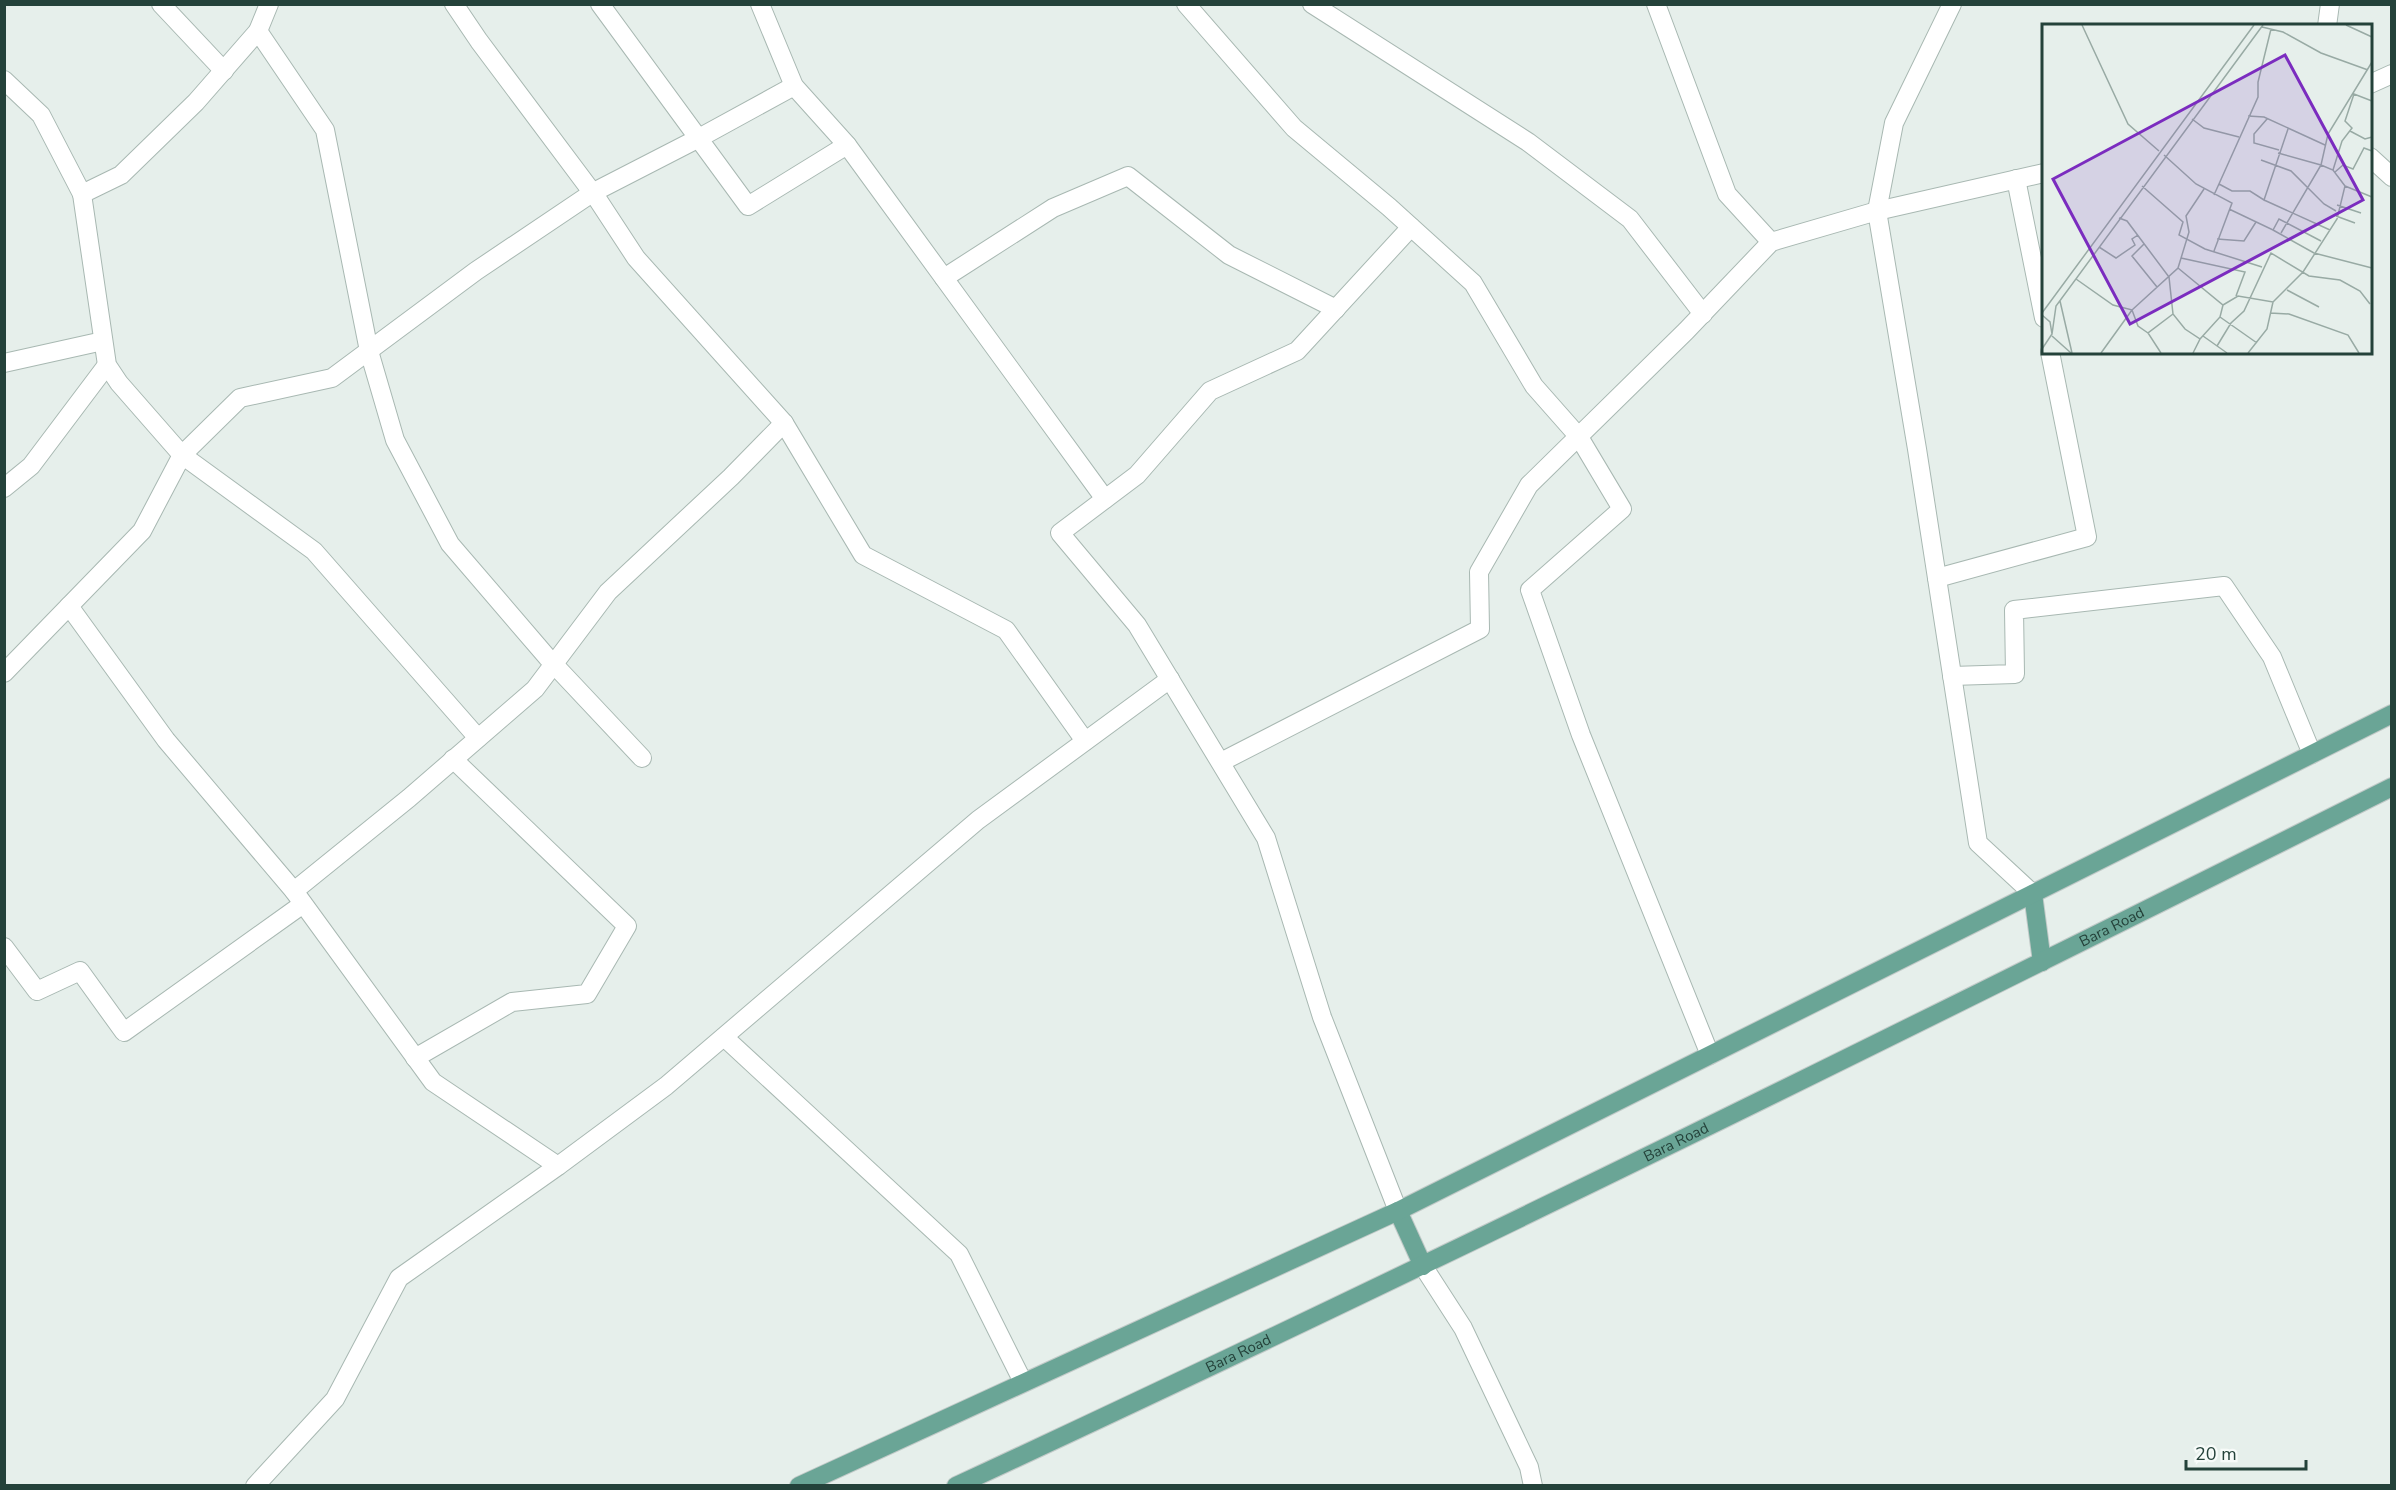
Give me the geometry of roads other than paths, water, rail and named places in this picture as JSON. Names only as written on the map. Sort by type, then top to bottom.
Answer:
[{"type":"main road","points":[[799,1485],[1398,1210],[2391,714]]},
{"type":"main road","name":"Bara Road","points":[[956,1485],[1423,1266],[2042,962],[2391,787]]},
{"type":"main road","points":[[2033,894],[2042,962]]},
{"type":"main road","points":[[1398,1210],[1423,1266]]},
{"type":"street","points":[[161,4],[224,71]]},
{"type":"street","points":[[82,194],[121,175],[196,102],[258,31],[269,4]]},
{"type":"street","points":[[454,4],[478,41],[592,193],[636,258],[784,423],[863,555],[1006,630],[1085,741]]},
{"type":"street","points":[[600,4],[748,206],[847,145]]},
{"type":"street","points":[[760,4],[794,86],[847,145],[1105,499]]},
{"type":"street","points":[[1186,4],[1294,128],[1473,284],[1534,386],[1579,437],[1622,509],[1530,590],[1581,735],[1710,1055]]},
{"type":"street","points":[[1312,4],[1528,142],[1630,219],[1702,314]]},
{"type":"street","points":[[1656,4],[1728,194],[1771,242]]},
{"type":"street","points":[[1952,4],[1894,123],[1877,211],[1978,843],[2033,894]]},
{"type":"street","points":[[2327,24],[2330,4]]},
{"type":"street","points":[[258,31],[326,130],[369,351],[395,440],[450,544],[553,664],[642,758]]},
{"type":"street","points":[[2372,83],[2391,74]]},
{"type":"street","points":[[4,80],[40,115],[82,194],[107,365],[119,383],[182,455],[314,551],[478,738]]},
{"type":"street","points":[[4,673],[142,531],[182,455],[240,398],[332,378],[476,272],[592,193],[794,86]]},
{"type":"street","points":[[2372,159],[2391,177]]},
{"type":"street","points":[[1221,762],[1480,629],[1479,572],[1529,485],[1702,314],[1771,242],[1877,211],[2042,173]]},
{"type":"street","points":[[944,278],[1053,208],[1128,176],[1229,255],[1336,309]]},
{"type":"street","points":[[2016,179],[2042,313]]},
{"type":"street","points":[[1398,1210],[1322,1017],[1266,838],[1137,625],[1060,533],[1137,475],[1210,391],[1297,351],[1410,227]]},
{"type":"street","points":[[4,363],[104,341]]},
{"type":"street","points":[[1937,578],[2087,537],[2050,354]]},
{"type":"street","points":[[4,488],[31,466],[107,365]]},
{"type":"street","points":[[4,947],[37,991],[80,971],[124,1032],[298,898],[535,689],[608,591],[731,477],[784,423]]},
{"type":"street","points":[[1952,676],[2015,674],[2014,610],[2224,586],[2272,657],[2312,754]]},
{"type":"street","points":[[69,606],[166,740],[298,898],[433,1082],[558,1166]]},
{"type":"street","points":[[255,1485],[335,1399],[399,1278],[558,1166],[666,1086],[978,820],[1170,679]]},
{"type":"street","points":[[416,1059],[512,1002],[587,994],[627,926],[453,759]]},
{"type":"street","points":[[724,1037],[959,1254],[1023,1382]]},
{"type":"street","points":[[1423,1266],[1463,1328],[1529,1467],[1533,1485]]}]
